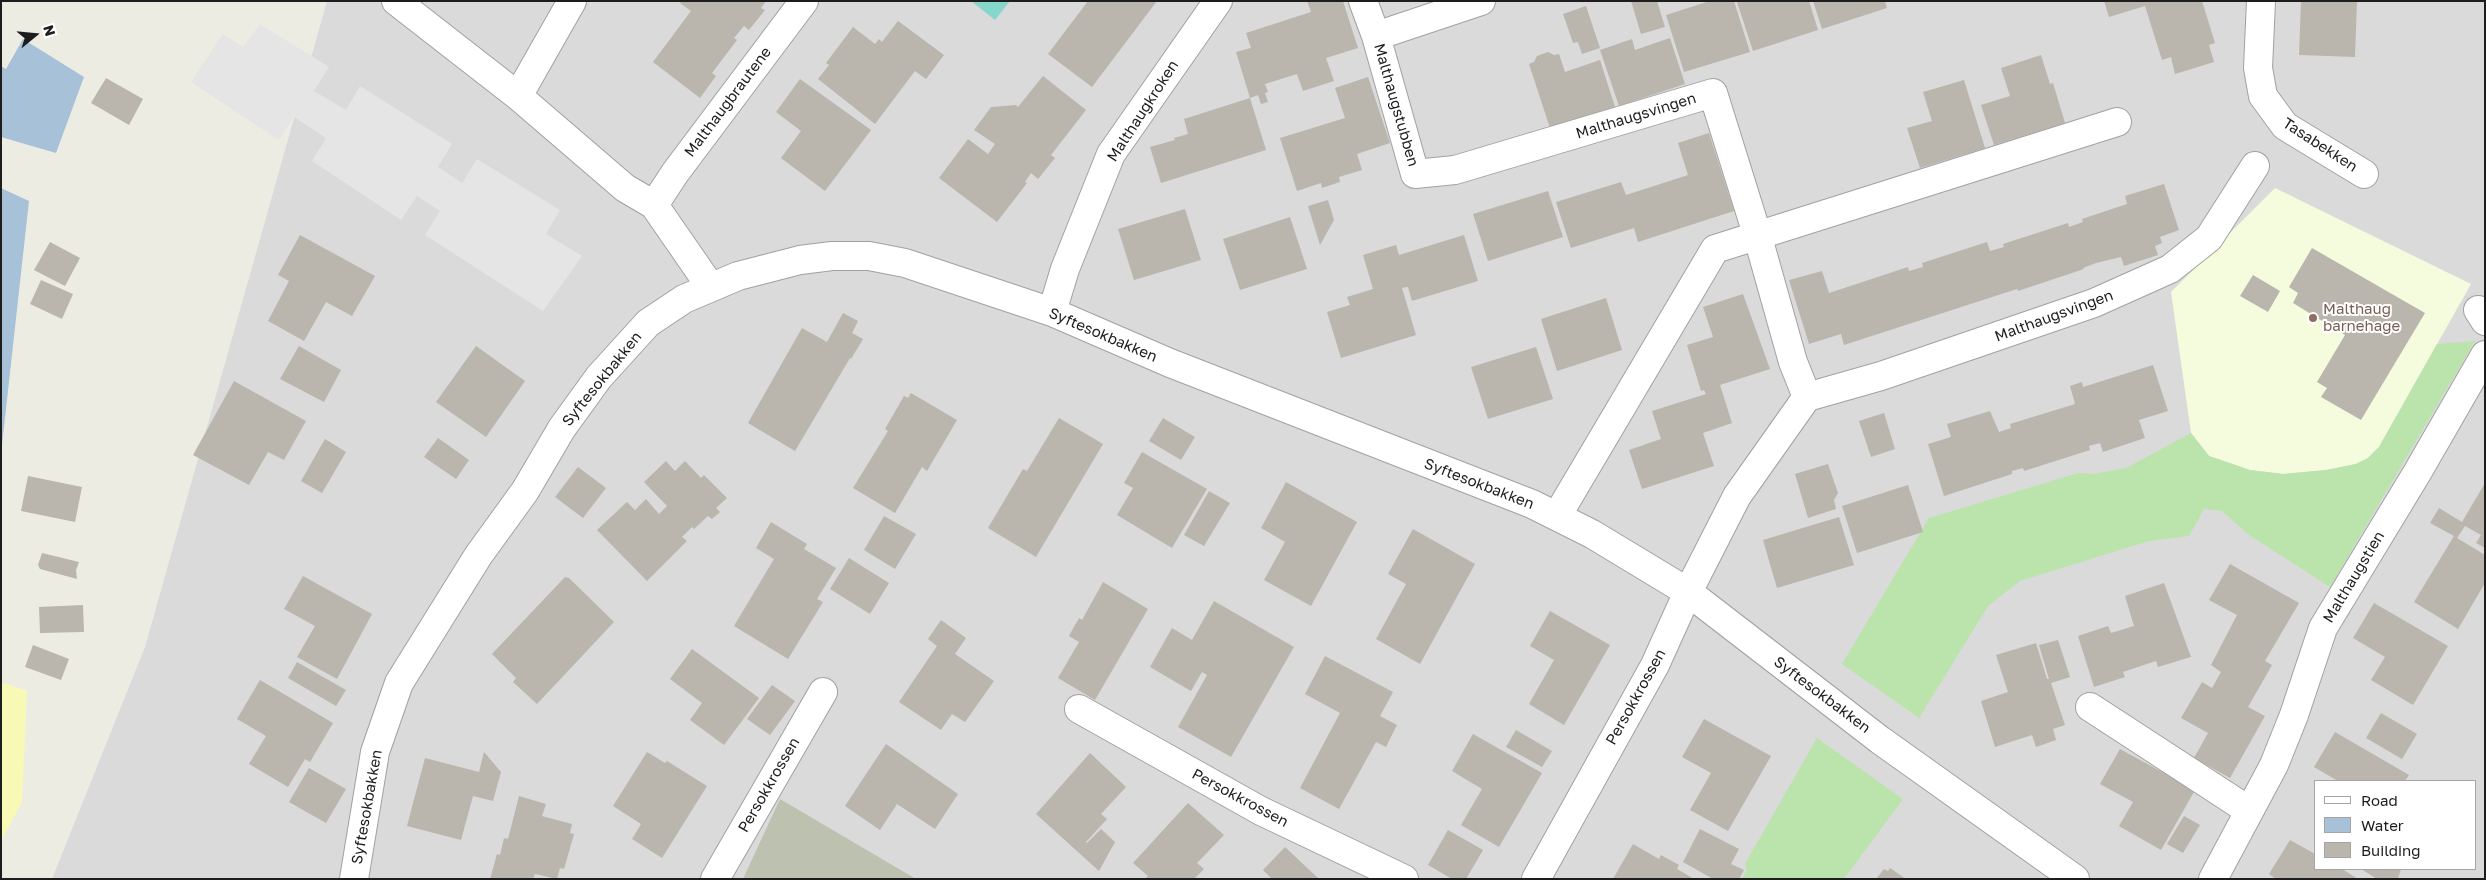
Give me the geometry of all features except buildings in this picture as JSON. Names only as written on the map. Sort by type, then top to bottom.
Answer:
[{"type":"street","points":[[396,1],[518,96],[625,188],[654,205],[710,286]]},
{"type":"street","points":[[518,96],[572,1]]},
{"type":"street","name":"Malthaugbrautene","points":[[654,205],[675,173],[804,1]]},
{"type":"street","name":"Malthaugkroken","points":[[1052,312],[1066,270],[1111,154],[1218,1]]},
{"type":"street","name":"Malthaugstubben","points":[[1363,1],[1376,36],[1415,174]]},
{"type":"street","name":"Malthaugstubben","points":[[1376,36],[1481,1]]},
{"type":"street","name":"Tasabekken","points":[[2261,1],[2258,68],[2263,96],[2286,126],[2364,174]]},
{"type":"street","name":"Malthaugsvingen","points":[[1415,174],[1455,170],[1714,93],[1757,234],[1793,362],[1807,398],[1880,376],[2094,303],[2170,269],[2209,238],[2255,166]]},
{"type":"street","points":[[1557,516],[1715,249],[1757,234],[2117,122]]},
{"type":"street","name":"Syftesokbakken","points":[[354,879],[375,752],[399,683],[478,556],[525,491],[562,428],[600,377],[648,322],[684,299],[710,286],[738,276],[800,260],[832,256],[869,256],[905,263],[1052,312],[1170,363],[1532,504],[1557,516],[1592,534],[1688,592],[1880,740],[2075,879]]},
{"type":"street","name":"Malthaugstien","points":[[2213,879],[2248,810],[2274,766],[2294,715],[2323,628],[2417,473],[2485,355]]},
{"type":"street","points":[[1688,592],[1737,496],[1807,398]]},
{"type":"street","name":"Persokkrossen","points":[[1536,879],[1655,665],[1688,592]]},
{"type":"street","name":"Persokkrossen","points":[[715,879],[823,692]]},
{"type":"street","points":[[2090,707],[2248,810]]},
{"type":"street","name":"Persokkrossen","points":[[1079,709],[1261,811],[1404,879]]},
{"type":"shaded area","points":[[327,1],[2485,1],[2485,879],[52,879],[145,647]]},
{"type":"shaded area","points":[[971,1],[1010,1],[995,20]]},
{"type":"shaded area","points":[[260,24],[329,67],[314,91],[346,110],[360,86],[452,144],[438,167],[462,183],[477,159],[560,210],[546,234],[582,256],[543,311],[425,235],[440,211],[417,196],[401,220],[312,161],[326,138],[294,117],[279,140],[191,82],[223,34],[243,47]]},
{"type":"shaded area","name":"Malthaug barnehage","points":[[2275,188],[2471,284],[2379,447],[2368,458],[2356,464],[2326,470],[2283,474],[2250,470],[2209,456],[2191,433],[2171,292]]},
{"type":"shaded area","points":[[2475,341],[2330,587],[2249,535],[2222,511],[2204,509],[2189,536],[2149,541],[2020,581],[1988,606],[1919,718],[1842,664],[1929,518],[2078,473],[2093,474],[2126,468],[2191,433],[2209,456],[2250,470],[2283,474],[2326,470],[2356,464],[2368,458],[2379,447],[2437,344]]},
{"type":"shaded area","points":[[1817,738],[1903,799],[1844,879],[1742,879],[1747,870],[1745,864]]},
{"type":"shaded area","points":[[780,799],[916,879],[743,879]]},
{"type":"sand","points":[[1,682],[27,691],[22,802],[1,841]]},
{"type":"water","points":[[23,39],[84,77],[56,153],[1,137],[1,66],[6,69]]},
{"type":"water","points":[[1,188],[29,201],[2,445],[1,445]]},
{"type":"place","name":"Malthaug barnehage","points":[[2313,318]]}]
